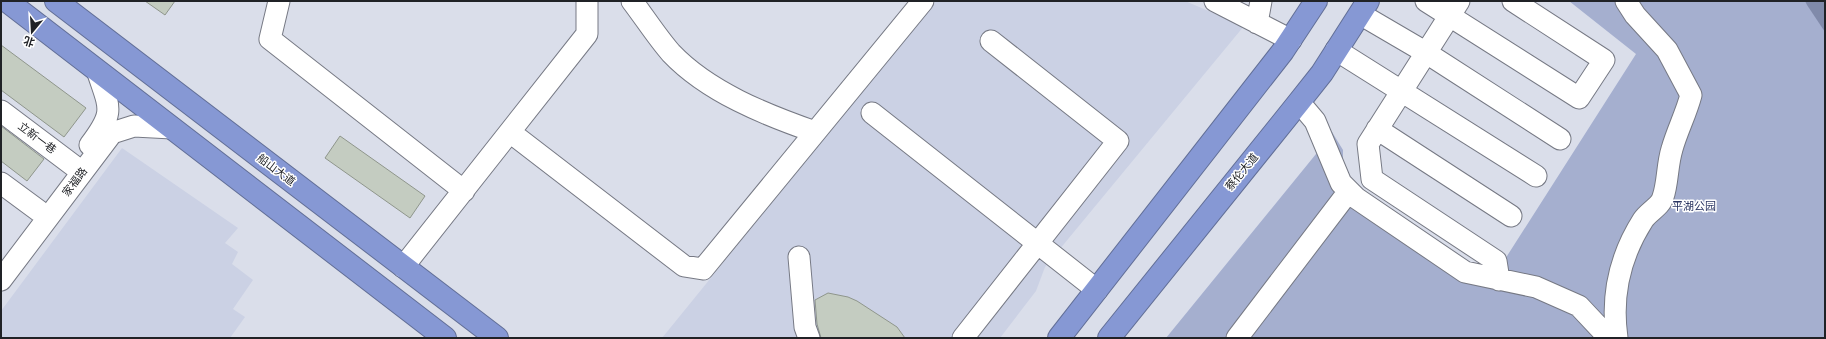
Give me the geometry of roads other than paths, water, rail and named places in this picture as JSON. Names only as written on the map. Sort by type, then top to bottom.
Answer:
[{"type":"highway","points":[[7,1],[98,73],[172,128],[445,338]]},
{"type":"highway","name":"船山大道","points":[[56,1],[497,338]]},
{"type":"highway","points":[[1059,338],[1291,40],[1316,1]]},
{"type":"highway","name":"蔡伦大道","points":[[1109,338],[1299,102],[1364,7]]},
{"type":"street","points":[[279,1],[270,39],[464,191]]},
{"type":"street","points":[[632,1],[671,53],[703,80],[739,102],[774,118],[815,132]]},
{"type":"street","points":[[510,132],[684,266],[702,269],[923,1]]},
{"type":"street","points":[[1215,1],[1291,40]]},
{"type":"street","points":[[1257,23],[1261,1]]},
{"type":"street","points":[[1426,1],[1454,8],[1579,98],[1604,60],[1513,1]]},
{"type":"street","points":[[1617,338],[1615,323],[1619,270],[1630,242],[1644,218],[1663,198],[1666,172],[1672,148],[1685,117],[1691,95],[1668,50],[1626,1]]},
{"type":"street","points":[[404,267],[588,34],[583,4]]},
{"type":"street","points":[[1364,7],[1425,52],[1560,139]]},
{"type":"street","points":[[1454,8],[1368,144],[1372,179],[1496,261],[1499,280]]},
{"type":"street","points":[[963,338],[1118,141],[991,41]]},
{"type":"street","points":[[1336,50],[1402,90],[1536,176]]},
{"type":"street","name":"家福路","points":[[1,261],[103,128],[110,108],[98,73]]},
{"type":"street","points":[[1299,102],[1315,121],[1341,182],[1369,207],[1465,272],[1536,287],[1578,306],[1609,338]]},
{"type":"street","name":"立新一巷","points":[[1,111],[74,166]]},
{"type":"street","points":[[872,113],[1097,290]]},
{"type":"street","name":"家福路","points":[[1,280],[112,134],[134,126],[172,128]]},
{"type":"street","points":[[1377,129],[1511,216]]},
{"type":"street","points":[[1,183],[39,211]]},
{"type":"street","points":[[1369,207],[1382,185]]},
{"type":"street","points":[[1237,338],[1350,191]]},
{"type":"street","points":[[799,256],[804,327],[809,338]]},
{"type":"park label","name":"平湖公园","points":[[1694,206]]}]
